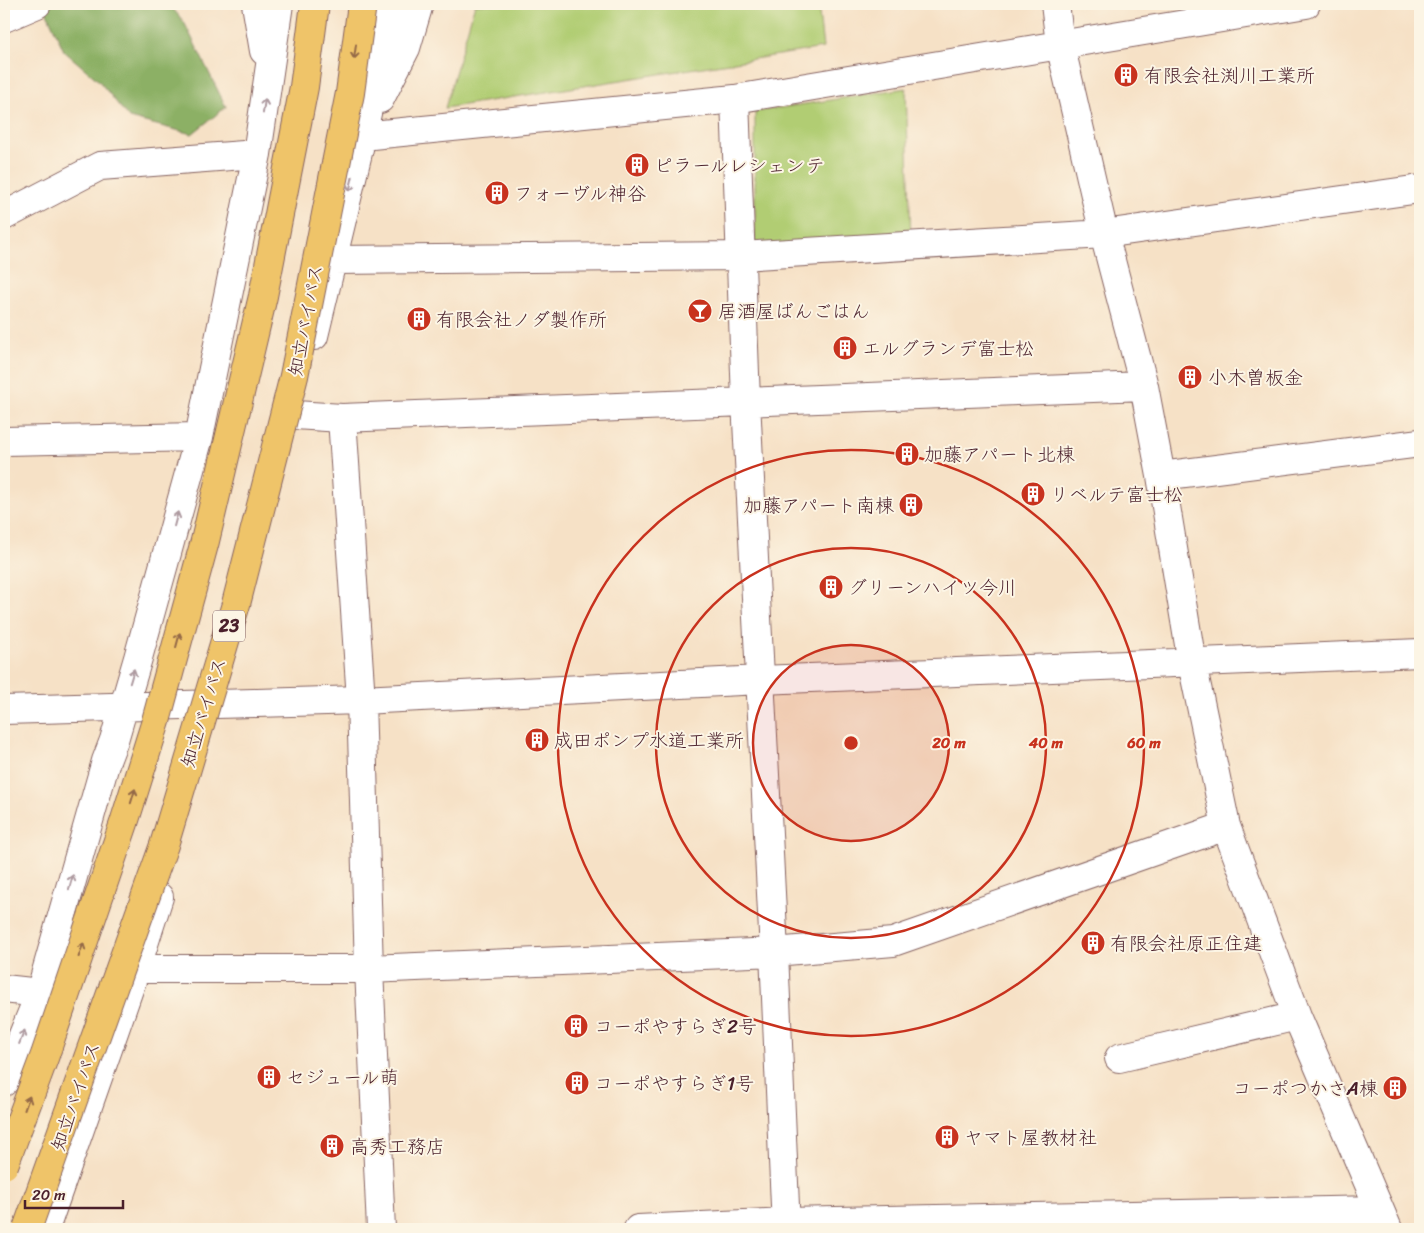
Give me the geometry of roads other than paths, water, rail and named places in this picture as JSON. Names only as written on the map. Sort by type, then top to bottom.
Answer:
[{"type":"highway","name":"23","points":[[4,1165],[45,1055],[124,823],[156,721],[205,541],[263,296],[304,87],[315,4]]},
{"type":"highway","name":"知立バイパス","points":[[27,1229],[164,845],[236,604],[294,376],[350,93],[362,4]]},
{"type":"street","points":[[4,18],[36,4]]},
{"type":"street","points":[[256,4],[268,75]]},
{"type":"street","points":[[4,1082],[40,993],[103,770],[114,740],[199,436],[257,154],[279,4]]},
{"type":"street","points":[[45,1229],[136,969],[234,656],[333,260],[391,4]]},
{"type":"street","points":[[362,136],[406,48],[419,4]]},
{"type":"street","points":[[638,1229],[1384,1219],[1297,1016],[1226,826],[1192,663],[1144,386],[1104,234],[1060,44],[1055,4]]},
{"type":"street","points":[[362,136],[735,100],[1306,4]]},
{"type":"street","points":[[735,100],[746,401],[786,1226]]},
{"type":"street","points":[[4,216],[100,166],[257,154]]},
{"type":"street","points":[[333,260],[741,256],[1104,234],[1420,189]]},
{"type":"street","points":[[295,415],[342,418],[1144,386]]},
{"type":"street","points":[[342,418],[361,700],[369,969],[381,1229]]},
{"type":"street","points":[[4,442],[199,436]]},
{"type":"street","points":[[1161,476],[1420,443]]},
{"type":"street","points":[[4,710],[361,700],[761,680],[1420,653]]},
{"type":"street","points":[[136,969],[369,969],[774,952],[892,942],[1226,826]]},
{"type":"street","points":[[4,989],[40,993]]},
{"type":"street","points":[[1119,1058],[1297,1016]]},
{"type":"place","name":"有限会社渕川工業所","points":[[1126,75]]},
{"type":"place","name":"ピラールレシェンテ","points":[[637,165]]},
{"type":"place","name":"フォーヴル神谷","points":[[497,193]]},
{"type":"place","name":"居酒屋ばんごはん","points":[[700,311]]},
{"type":"place","name":"有限会社ノダ製作所","points":[[419,319]]},
{"type":"place","name":"エルグランデ富士松","points":[[845,348]]},
{"type":"place","name":"小木曽板金","points":[[1190,377]]},
{"type":"place","name":"加藤アパート北棟","points":[[907,454]]},
{"type":"place","name":"リベルテ富士松","points":[[1033,494]]},
{"type":"place","name":"加藤アパート南棟","points":[[911,505]]},
{"type":"place","name":"グリーンハイツ今川","points":[[831,587]]},
{"type":"place","name":"成田ポンプ水道工業所","points":[[537,740]]},
{"type":"place","name":"有限会社原正住建","points":[[1093,943]]},
{"type":"place","name":"コーポやすらぎ2号","points":[[576,1026]]},
{"type":"place","name":"セジュール萌","points":[[269,1077]]},
{"type":"place","name":"コーポやすらぎ1号","points":[[577,1083]]},
{"type":"place","name":"コーポつかさA棟","points":[[1395,1088]]},
{"type":"place","name":"ヤマト屋教材社","points":[[947,1137]]},
{"type":"place","name":"高秀工務店","points":[[332,1146]]}]
